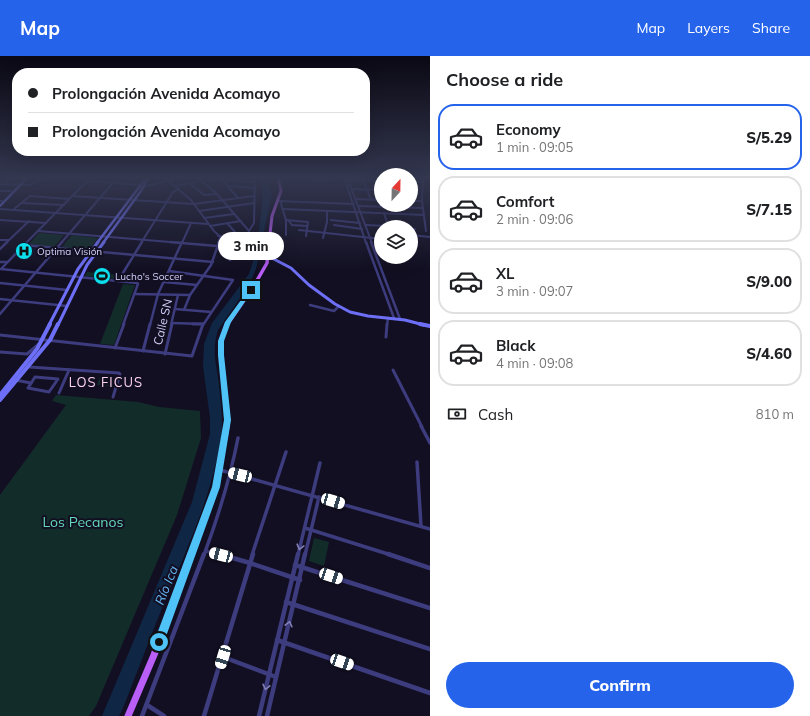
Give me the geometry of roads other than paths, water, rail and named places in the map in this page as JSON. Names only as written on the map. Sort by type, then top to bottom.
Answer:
[{"type":"main road","points":[[128,716],[154,655],[212,500],[220,470],[228,420],[221,355],[223,336],[231,317],[263,271],[268,256],[272,216],[276,208]]},
{"type":"street","points":[[11,208],[209,225],[241,221]]},
{"type":"street","points":[[0,270],[61,208]]},
{"type":"street","points":[[0,314],[93,208]]},
{"type":"street","points":[[0,395],[42,341],[78,269],[124,208]]},
{"type":"street","points":[[0,400],[18,381],[50,340],[86,265],[128,208]]},
{"type":"street","points":[[118,281],[162,208]]},
{"type":"street","points":[[197,208],[219,237],[230,246],[240,248],[230,260]]},
{"type":"street","points":[[199,211],[222,208]]},
{"type":"street","points":[[229,208],[249,231]]},
{"type":"street","points":[[219,237],[248,240],[249,231],[254,223],[254,208]]},
{"type":"street","points":[[354,208],[394,318]]},
{"type":"street","points":[[359,208],[369,238],[400,319]]},
{"type":"street","points":[[419,208],[423,208],[426,231]]},
{"type":"street","points":[[286,235],[286,220],[282,209],[361,212],[402,216],[424,215]]},
{"type":"street","points":[[323,238],[327,211]]},
{"type":"street","points":[[338,212],[339,217]]},
{"type":"street","points":[[204,218],[234,214]]},
{"type":"street","points":[[384,214],[386,220]]},
{"type":"street","points":[[286,220],[292,225],[307,226],[306,236]]},
{"type":"street","points":[[331,220],[374,226]]},
{"type":"street","points":[[0,221],[29,221],[46,223]]},
{"type":"street","points":[[0,249],[29,221]]},
{"type":"street","points":[[142,351],[158,294],[191,223]]},
{"type":"street","points":[[228,223],[235,232],[236,238]]},
{"type":"street","points":[[334,225],[367,229]]},
{"type":"street","points":[[299,230],[374,238]]},
{"type":"street","points":[[38,231],[217,246]]},
{"type":"street","points":[[418,236],[430,237]]},
{"type":"street","points":[[184,310],[190,295],[213,262],[219,237]]},
{"type":"street","points":[[0,240],[9,240]]},
{"type":"street","points":[[24,245],[213,262]]},
{"type":"street","points":[[268,256],[291,268],[305,282],[339,306],[354,313],[400,319],[430,326]]},
{"type":"street","points":[[0,262],[7,262]]},
{"type":"street","points":[[0,270],[136,282],[138,284],[115,348]]},
{"type":"street","points":[[0,335],[42,341],[50,340],[190,356],[192,355],[203,324],[220,302],[233,280],[169,271]]},
{"type":"street","points":[[164,282],[197,285]]},
{"type":"street","points":[[0,283],[67,290]]},
{"type":"street","points":[[134,294],[190,295]]},
{"type":"street","name":"Calle SN","points":[[165,354],[178,295]]},
{"type":"street","points":[[0,298],[67,306]]},
{"type":"street","points":[[310,305],[334,311],[339,306]]},
{"type":"street","points":[[175,309],[211,312]]},
{"type":"street","points":[[386,337],[388,318]]},
{"type":"street","points":[[172,323],[203,324]]},
{"type":"street","points":[[0,352],[28,354],[42,341]]},
{"type":"street","points":[[29,367],[119,373],[120,374],[112,397]]},
{"type":"street","points":[[59,393],[69,370]]},
{"type":"street","points":[[393,370],[430,443]]},
{"type":"street","points":[[35,377],[58,379],[49,392],[28,388],[31,383],[35,377]]},
{"type":"street","points":[[13,380],[31,383]]},
{"type":"street","points":[[142,716],[218,518],[231,473],[238,438]]},
{"type":"street","points":[[204,716],[223,657],[250,563],[286,452]]},
{"type":"street","points":[[417,462],[421,526]]},
{"type":"street","points":[[260,716],[320,463]]},
{"type":"street","points":[[220,470],[430,529]]},
{"type":"street","points":[[267,716],[300,580],[318,497]]},
{"type":"street","points":[[305,528],[430,568]]},
{"type":"street","points":[[206,551],[250,563],[300,580]]},
{"type":"street","points":[[295,565],[430,608]]},
{"type":"street","points":[[286,602],[430,649]]},
{"type":"street","points":[[277,640],[430,693]]},
{"type":"street","points":[[223,657],[276,677]]},
{"type":"street","points":[[147,705],[164,716]]},
{"type":"water","name":"Río Ica","points":[[262,208],[269,208],[256,269],[249,285],[218,330],[216,338],[215,358],[222,429],[216,464],[204,504],[159,614],[123,708],[119,716],[102,716],[192,502],[210,434],[210,418],[203,366],[204,344],[212,323],[249,274],[257,249]]},
{"type":"place","name":"Optima Visión","points":[[24,251]]},
{"type":"place","name":"Lucho's Soccer","points":[[102,276]]},
{"type":"district","name":"LOS FICUS","points":[[106,382]]},
{"type":"park label","name":"Los Pecanos","points":[[83,522]]}]
